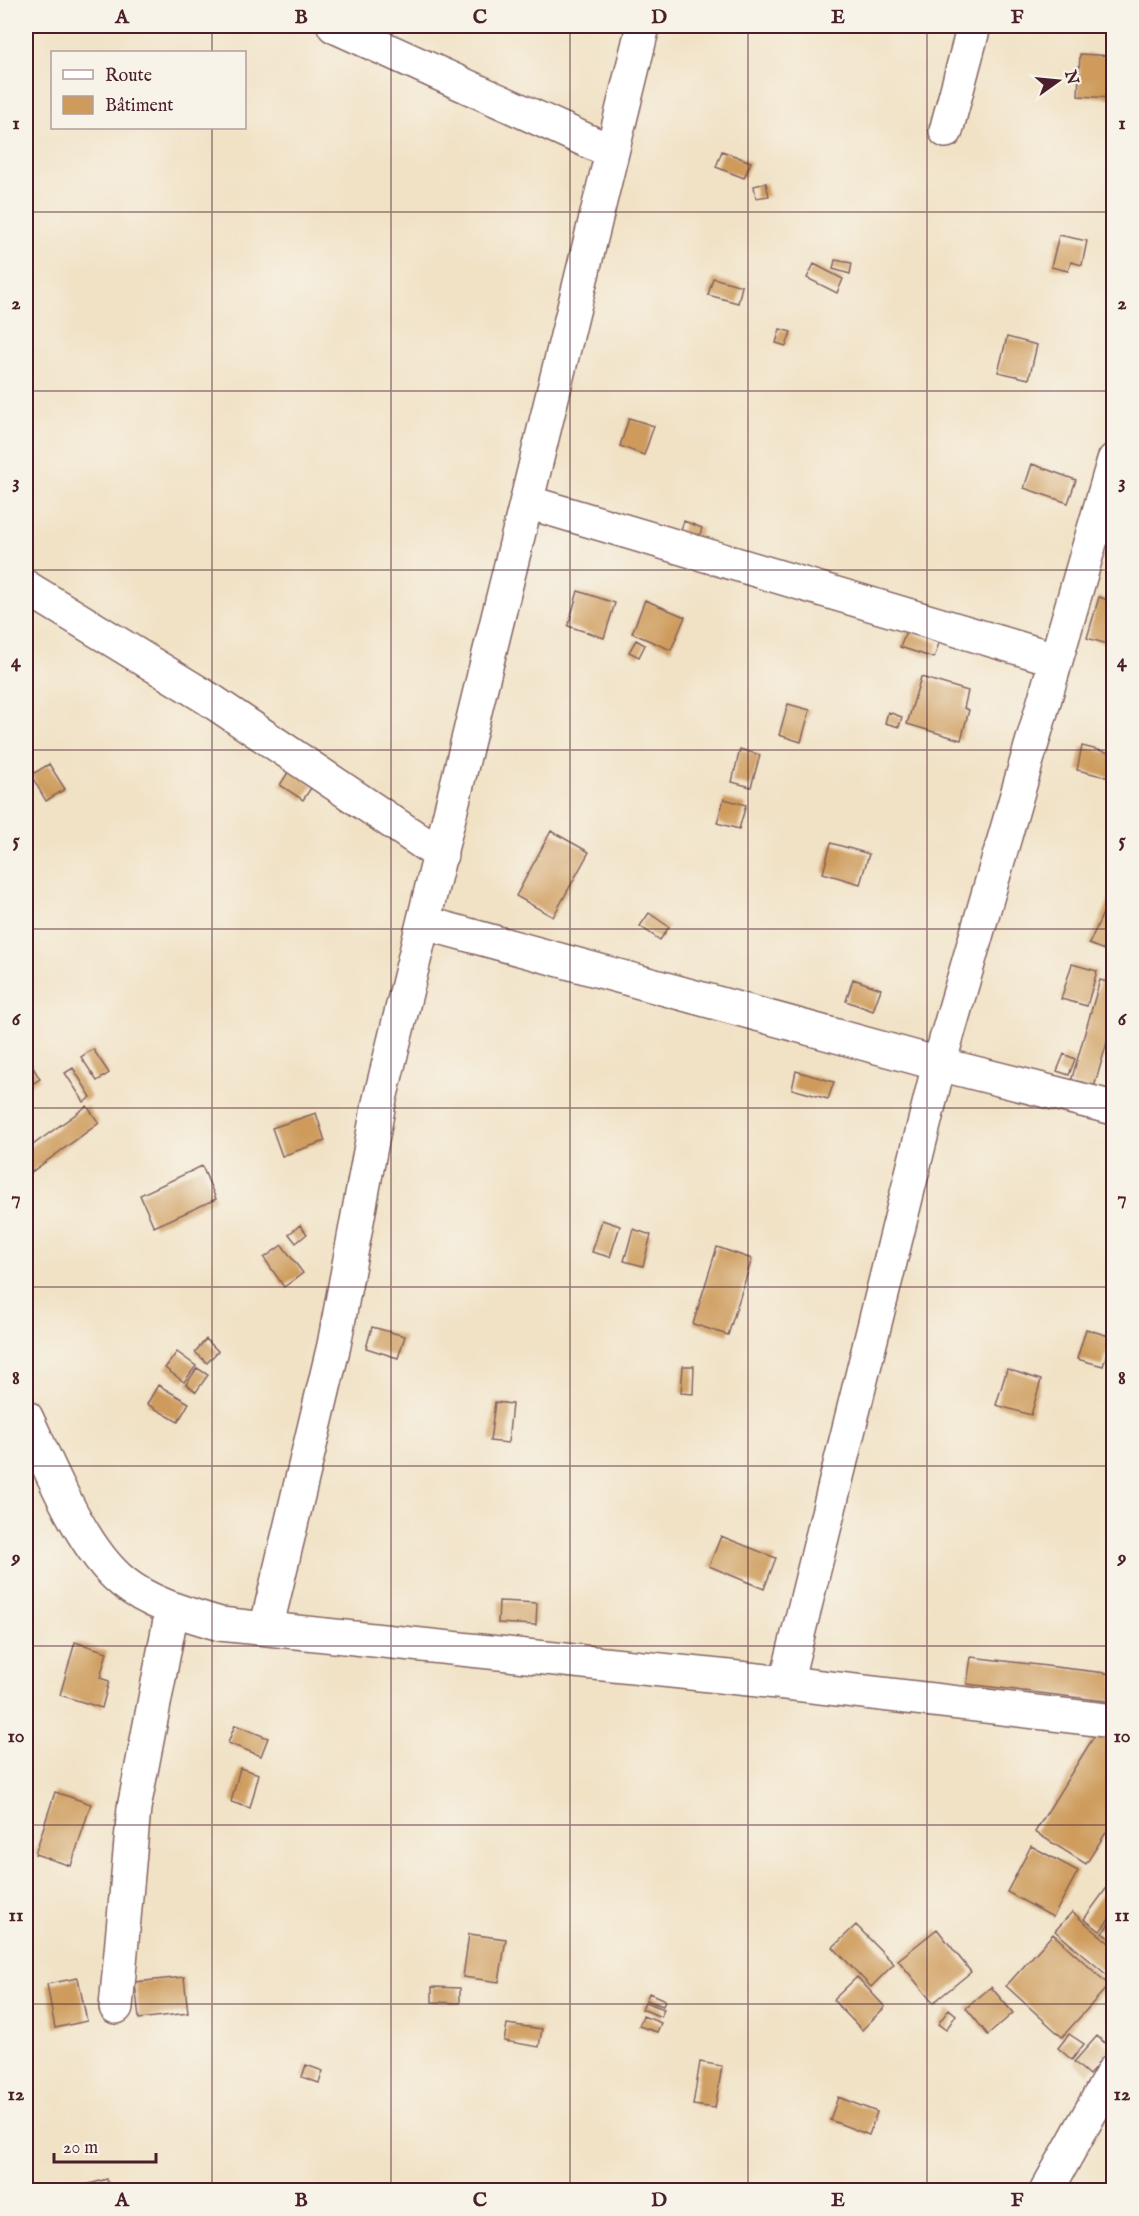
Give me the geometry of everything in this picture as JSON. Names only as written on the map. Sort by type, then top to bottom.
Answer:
[{"type":"street","points":[[334,26],[612,152]]},
{"type":"street","points":[[266,1629],[334,1345],[379,1103],[425,923],[643,26]]},
{"type":"street","points":[[946,131],[974,26]]},
{"type":"street","points":[[786,1683],[939,1064],[1113,460]]},
{"type":"street","points":[[527,502],[1055,659]]},
{"type":"street","points":[[26,587],[209,699],[441,855]]},
{"type":"street","points":[[425,923],[939,1064],[1113,1108]]},
{"type":"street","points":[[26,1417],[84,1536],[123,1582],[172,1610],[220,1624],[786,1683],[1113,1721]]},
{"type":"street","points":[[116,2007],[134,1808],[172,1610]]},
{"type":"street","points":[[1047,2190],[1113,2070]]},
{"type":"building","points":[[1080,54],[1114,56],[1114,98],[1078,96]]},
{"type":"building","points":[[722,151],[751,162],[744,178],[716,167]]},
{"type":"building","points":[[766,183],[769,196],[756,198],[754,186]]},
{"type":"building","points":[[1059,235],[1087,241],[1082,265],[1071,262],[1068,271],[1051,267]]},
{"type":"building","points":[[835,260],[852,263],[850,274],[833,269]]},
{"type":"building","points":[[814,264],[843,279],[837,293],[807,278]]},
{"type":"building","points":[[713,278],[742,286],[738,303],[708,295]]},
{"type":"building","points":[[780,329],[791,332],[786,346],[776,343]]},
{"type":"building","points":[[1007,337],[1037,345],[1029,379],[998,372]]},
{"type":"building","points":[[629,418],[654,426],[644,455],[620,446]]},
{"type":"building","points":[[1032,464],[1076,480],[1068,503],[1024,488]]},
{"type":"building","points":[[684,521],[702,528],[697,544],[678,538]]},
{"type":"building","points":[[578,591],[615,603],[604,638],[568,626]]},
{"type":"building","points":[[1099,597],[1114,602],[1114,646],[1087,638]]},
{"type":"building","points":[[645,600],[685,617],[671,650],[632,633]]},
{"type":"building","points":[[906,631],[939,643],[934,658],[900,647]]},
{"type":"building","points":[[636,640],[645,645],[639,657],[629,652]]},
{"type":"building","points":[[921,677],[968,691],[964,708],[969,710],[961,740],[907,724]]},
{"type":"building","points":[[788,704],[810,710],[801,742],[779,735]]},
{"type":"building","points":[[888,712],[902,717],[899,727],[885,723]]},
{"type":"building","points":[[1082,746],[1114,754],[1114,779],[1077,770]]},
{"type":"building","points":[[740,749],[760,755],[751,787],[732,782]]},
{"type":"building","points":[[49,764],[65,789],[46,801],[31,775]]},
{"type":"building","points":[[290,769],[313,785],[303,800],[280,785]]},
{"type":"building","points":[[724,799],[746,805],[739,829],[717,823]]},
{"type":"building","points":[[551,831],[589,852],[553,917],[516,896]]},
{"type":"building","points":[[831,843],[869,854],[860,884],[823,873]]},
{"type":"building","points":[[1114,889],[1114,954],[1089,944]]},
{"type":"building","points":[[649,913],[669,927],[660,940],[640,926]]},
{"type":"building","points":[[1072,964],[1097,971],[1087,1006],[1061,999]]},
{"type":"building","points":[[853,979],[881,989],[873,1011],[846,1001]]},
{"type":"building","points":[[1100,980],[1114,984],[1114,1018],[1093,1091],[1070,1085]]},
{"type":"building","points":[[93,1049],[109,1073],[97,1081],[81,1057]]},
{"type":"building","points":[[1064,1054],[1075,1059],[1069,1075],[1057,1071]]},
{"type":"building","points":[[26,1056],[40,1079],[26,1088]]},
{"type":"building","points":[[73,1068],[91,1097],[84,1102],[65,1073]]},
{"type":"building","points":[[796,1071],[834,1082],[828,1099],[792,1089]]},
{"type":"building","points":[[87,1106],[99,1123],[26,1176],[26,1150]]},
{"type":"building","points":[[316,1113],[325,1141],[282,1156],[272,1128]]},
{"type":"building","points":[[202,1166],[216,1199],[154,1227],[140,1195]]},
{"type":"building","points":[[602,1220],[620,1226],[610,1257],[592,1252]]},
{"type":"building","points":[[300,1225],[307,1234],[296,1243],[289,1234]]},
{"type":"building","points":[[633,1229],[651,1235],[643,1266],[624,1261]]},
{"type":"building","points":[[282,1245],[303,1273],[284,1287],[264,1258]]},
{"type":"building","points":[[717,1247],[752,1259],[728,1335],[693,1324]]},
{"type":"building","points":[[372,1327],[405,1336],[398,1358],[366,1348]]},
{"type":"building","points":[[1086,1329],[1112,1337],[1103,1366],[1077,1359]]},
{"type":"building","points":[[206,1339],[218,1351],[207,1363],[195,1352]]},
{"type":"building","points":[[177,1352],[196,1366],[184,1382],[165,1368]]},
{"type":"building","points":[[683,1366],[694,1366],[693,1394],[681,1393]]},
{"type":"building","points":[[197,1368],[208,1375],[196,1392],[186,1384]]},
{"type":"building","points":[[1007,1369],[1041,1380],[1031,1415],[996,1405]]},
{"type":"building","points":[[158,1385],[189,1403],[178,1422],[147,1404]]},
{"type":"building","points":[[495,1402],[512,1404],[508,1443],[490,1441]]},
{"type":"building","points":[[721,1536],[776,1558],[764,1589],[709,1566]]},
{"type":"building","points":[[499,1601],[537,1603],[536,1625],[498,1623]]},
{"type":"building","points":[[75,1642],[107,1652],[100,1678],[109,1681],[102,1708],[60,1695]]},
{"type":"building","points":[[971,1657],[1114,1674],[1114,1702],[967,1684]]},
{"type":"building","points":[[235,1725],[268,1738],[261,1756],[228,1743]]},
{"type":"building","points":[[1101,1725],[1114,1733],[1114,1820],[1086,1864],[1035,1832]]},
{"type":"building","points":[[240,1768],[259,1774],[250,1808],[231,1802]]},
{"type":"building","points":[[55,1792],[91,1804],[71,1866],[35,1854]]},
{"type":"building","points":[[1031,1846],[1078,1871],[1053,1917],[1007,1892]]},
{"type":"building","points":[[1111,1882],[1114,1884],[1114,1913],[1100,1931],[1084,1919]]},
{"type":"building","points":[[1072,1912],[1114,1947],[1114,1981],[1055,1931]]},
{"type":"building","points":[[1114,1917],[1114,1941],[1102,1933]]},
{"type":"building","points":[[856,1925],[894,1964],[871,1987],[833,1947]]},
{"type":"building","points":[[937,1929],[971,1972],[933,2003],[898,1960]]},
{"type":"building","points":[[469,1934],[506,1939],[499,1982],[463,1977]]},
{"type":"building","points":[[1053,1934],[1109,1985],[1062,2037],[1006,1986]]},
{"type":"building","points":[[184,1977],[188,2013],[139,2019],[135,1982]]},
{"type":"building","points":[[857,1977],[885,2007],[862,2030],[833,2000]]},
{"type":"building","points":[[78,1978],[87,2021],[55,2028],[47,1984]]},
{"type":"building","points":[[432,1987],[460,1988],[460,2003],[432,2002]]},
{"type":"building","points":[[991,1987],[1013,2013],[988,2035],[966,2008]]},
{"type":"building","points":[[649,1993],[665,2000],[663,2006],[646,2000]]},
{"type":"building","points":[[645,2002],[664,2009],[661,2017],[642,2009]]},
{"type":"building","points":[[949,2009],[956,2015],[946,2030],[938,2024]]},
{"type":"building","points":[[643,2016],[661,2023],[657,2032],[639,2026]]},
{"type":"building","points":[[507,2024],[542,2029],[539,2047],[504,2041]]},
{"type":"building","points":[[1069,2034],[1084,2044],[1072,2060],[1058,2048]]},
{"type":"building","points":[[1097,2036],[1112,2050],[1089,2075],[1074,2062]]},
{"type":"building","points":[[700,2062],[722,2066],[715,2108],[693,2105]]},
{"type":"building","points":[[306,2065],[323,2071],[319,2083],[302,2077]]},
{"type":"building","points":[[838,2097],[877,2112],[869,2135],[830,2120]]},
{"type":"building","points":[[107,2179],[110,2190],[80,2190],[79,2187]]}]
